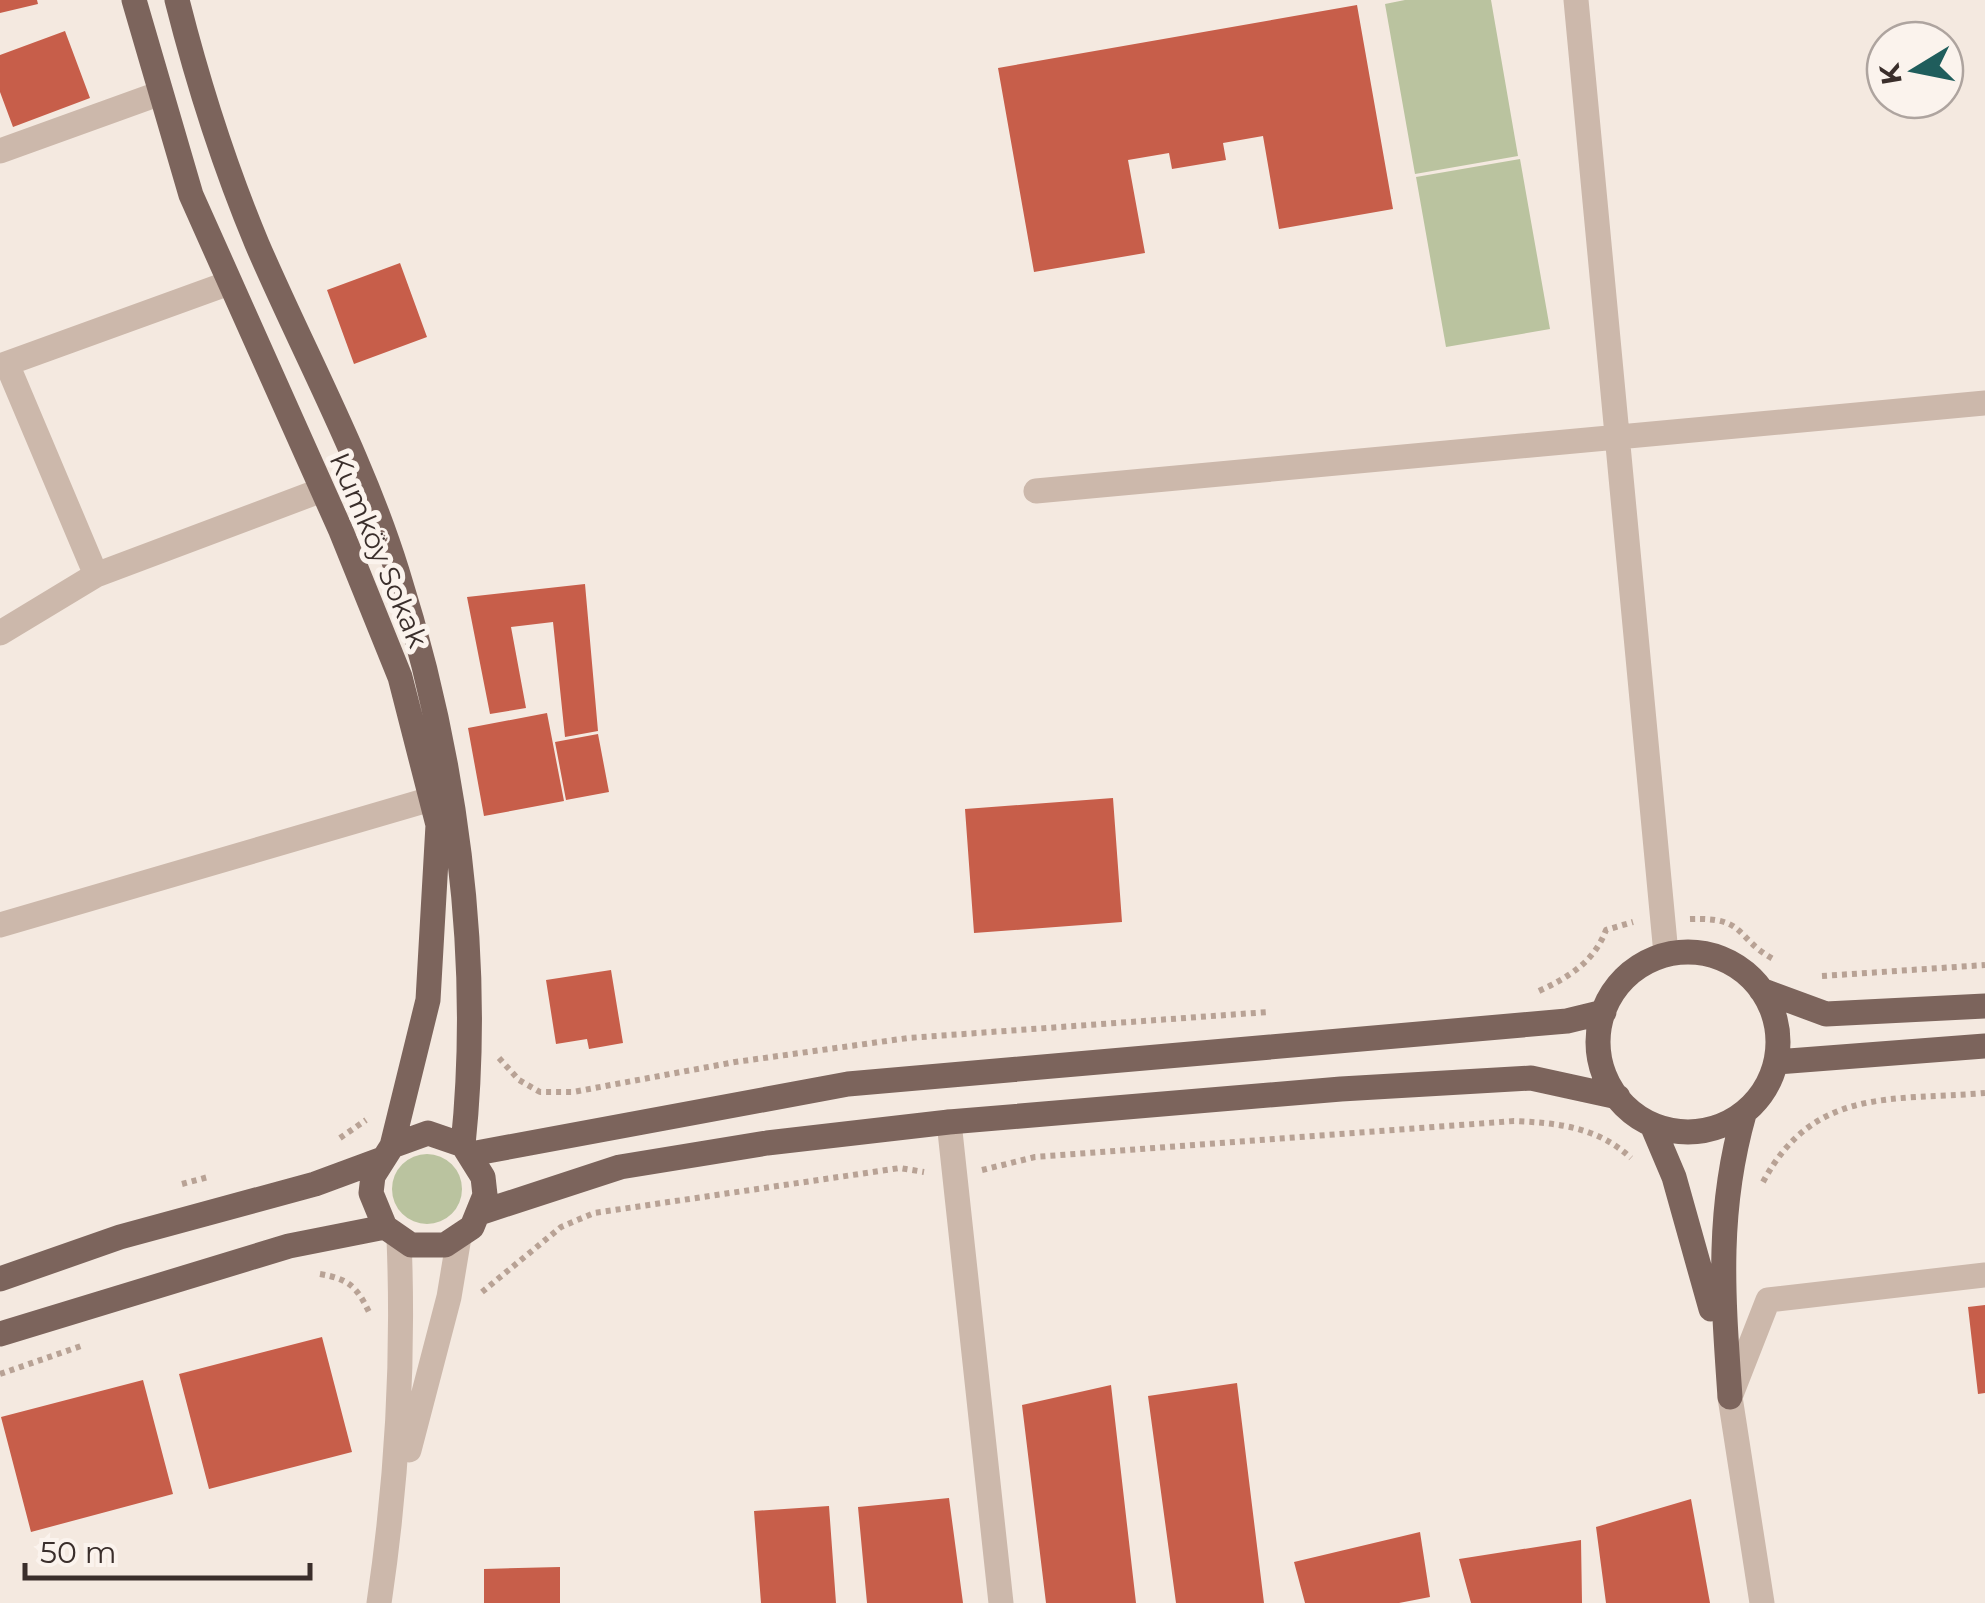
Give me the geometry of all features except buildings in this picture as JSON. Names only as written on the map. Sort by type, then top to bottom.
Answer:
[{"type":"main road","name":"Kumköy Sokak","points":[[134,0],[158,94],[191,195],[400,677],[438,826],[438,895],[428,1000],[386,1153]]},
{"type":"main road","name":"Kumköy Sokak","points":[[176,0],[236,191],[348,443],[397,569],[426,675],[455,803],[461,862],[470,1080],[467,1150]]},
{"type":"main road","points":[[1706,953],[1734,963],[1761,990],[1773,1009],[1779,1040],[1776,1062],[1760,1098],[1744,1114],[1703,1132],[1677,1132],[1652,1125],[1626,1108],[1599,1055],[1604,1012],[1624,978],[1666,954],[1706,953]]},
{"type":"main road","points":[[1761,990],[1826,1014],[1985,1006]]},
{"type":"main road","points":[[0,1279],[120,1237],[315,1184],[428,1133],[467,1150],[848,1084],[1567,1022],[1604,1012]]},
{"type":"main road","points":[[1776,1062],[1985,1046]]},
{"type":"main road","points":[[480,1213],[620,1168],[767,1143],[949,1122],[1341,1089],[1531,1078],[1618,1097]]},
{"type":"main road","points":[[1730,1397],[1720,1256],[1728,1171],[1744,1114]]},
{"type":"main road","points":[[1652,1125],[1700,1258],[1730,1397]]},
{"type":"main road","points":[[0,1334],[288,1246],[392,1233],[428,1247],[459,1237],[480,1213],[485,1195],[482,1176],[467,1150]]},
{"type":"main road","points":[[386,1153],[372,1193],[392,1233]]},
{"type":"street","points":[[1576,0],[1666,954]]},
{"type":"street","points":[[0,151],[158,94]]},
{"type":"street","points":[[96,575],[3,365],[229,283]]},
{"type":"street","points":[[1036,492],[1985,402]]},
{"type":"street","points":[[0,633],[96,575],[322,490]]},
{"type":"street","points":[[0,925],[431,799]]},
{"type":"street","points":[[949,1122],[1001,1603]]},
{"type":"street","points":[[379,1603],[392,1513],[400,1405],[392,1233]]},
{"type":"street","points":[[392,1513],[449,1297],[459,1237]]},
{"type":"street","points":[[1762,1603],[1730,1397],[1768,1300],[1985,1274]]},
{"type":"path","points":[[1711,919],[1726,920],[1747,933],[1763,953],[1778,962]]},
{"type":"path","points":[[1533,994],[1570,977],[1599,948],[1606,930],[1622,922]]},
{"type":"path","points":[[1817,976],[1985,965]]},
{"type":"path","points":[[496,1055],[520,1080],[540,1092],[573,1092],[735,1062],[908,1038],[1272,1012]]},
{"type":"path","points":[[1760,1188],[1780,1152],[1807,1125],[1835,1110],[1985,1093]]},
{"type":"path","points":[[330,1143],[357,1129],[373,1112]]},
{"type":"path","points":[[983,1170],[1036,1156],[1514,1121],[1564,1124],[1610,1139],[1640,1169]]},
{"type":"path","points":[[470,1304],[500,1274],[561,1227],[594,1213],[900,1168],[929,1173]]},
{"type":"path","points":[[175,1186],[210,1176]]},
{"type":"path","points":[[302,1277],[317,1274],[344,1278],[362,1293],[371,1326]]},
{"type":"path","points":[[0,1374],[92,1342]]},
{"type":"green space","points":[[1405,0],[1491,0],[1518,156],[1415,174],[1385,4]]},
{"type":"green space","points":[[1520,159],[1550,329],[1446,347],[1416,177]]},
{"type":"green space","points":[[427,1154],[452,1164],[462,1189],[452,1214],[427,1224],[402,1214],[392,1189],[402,1164]]}]
